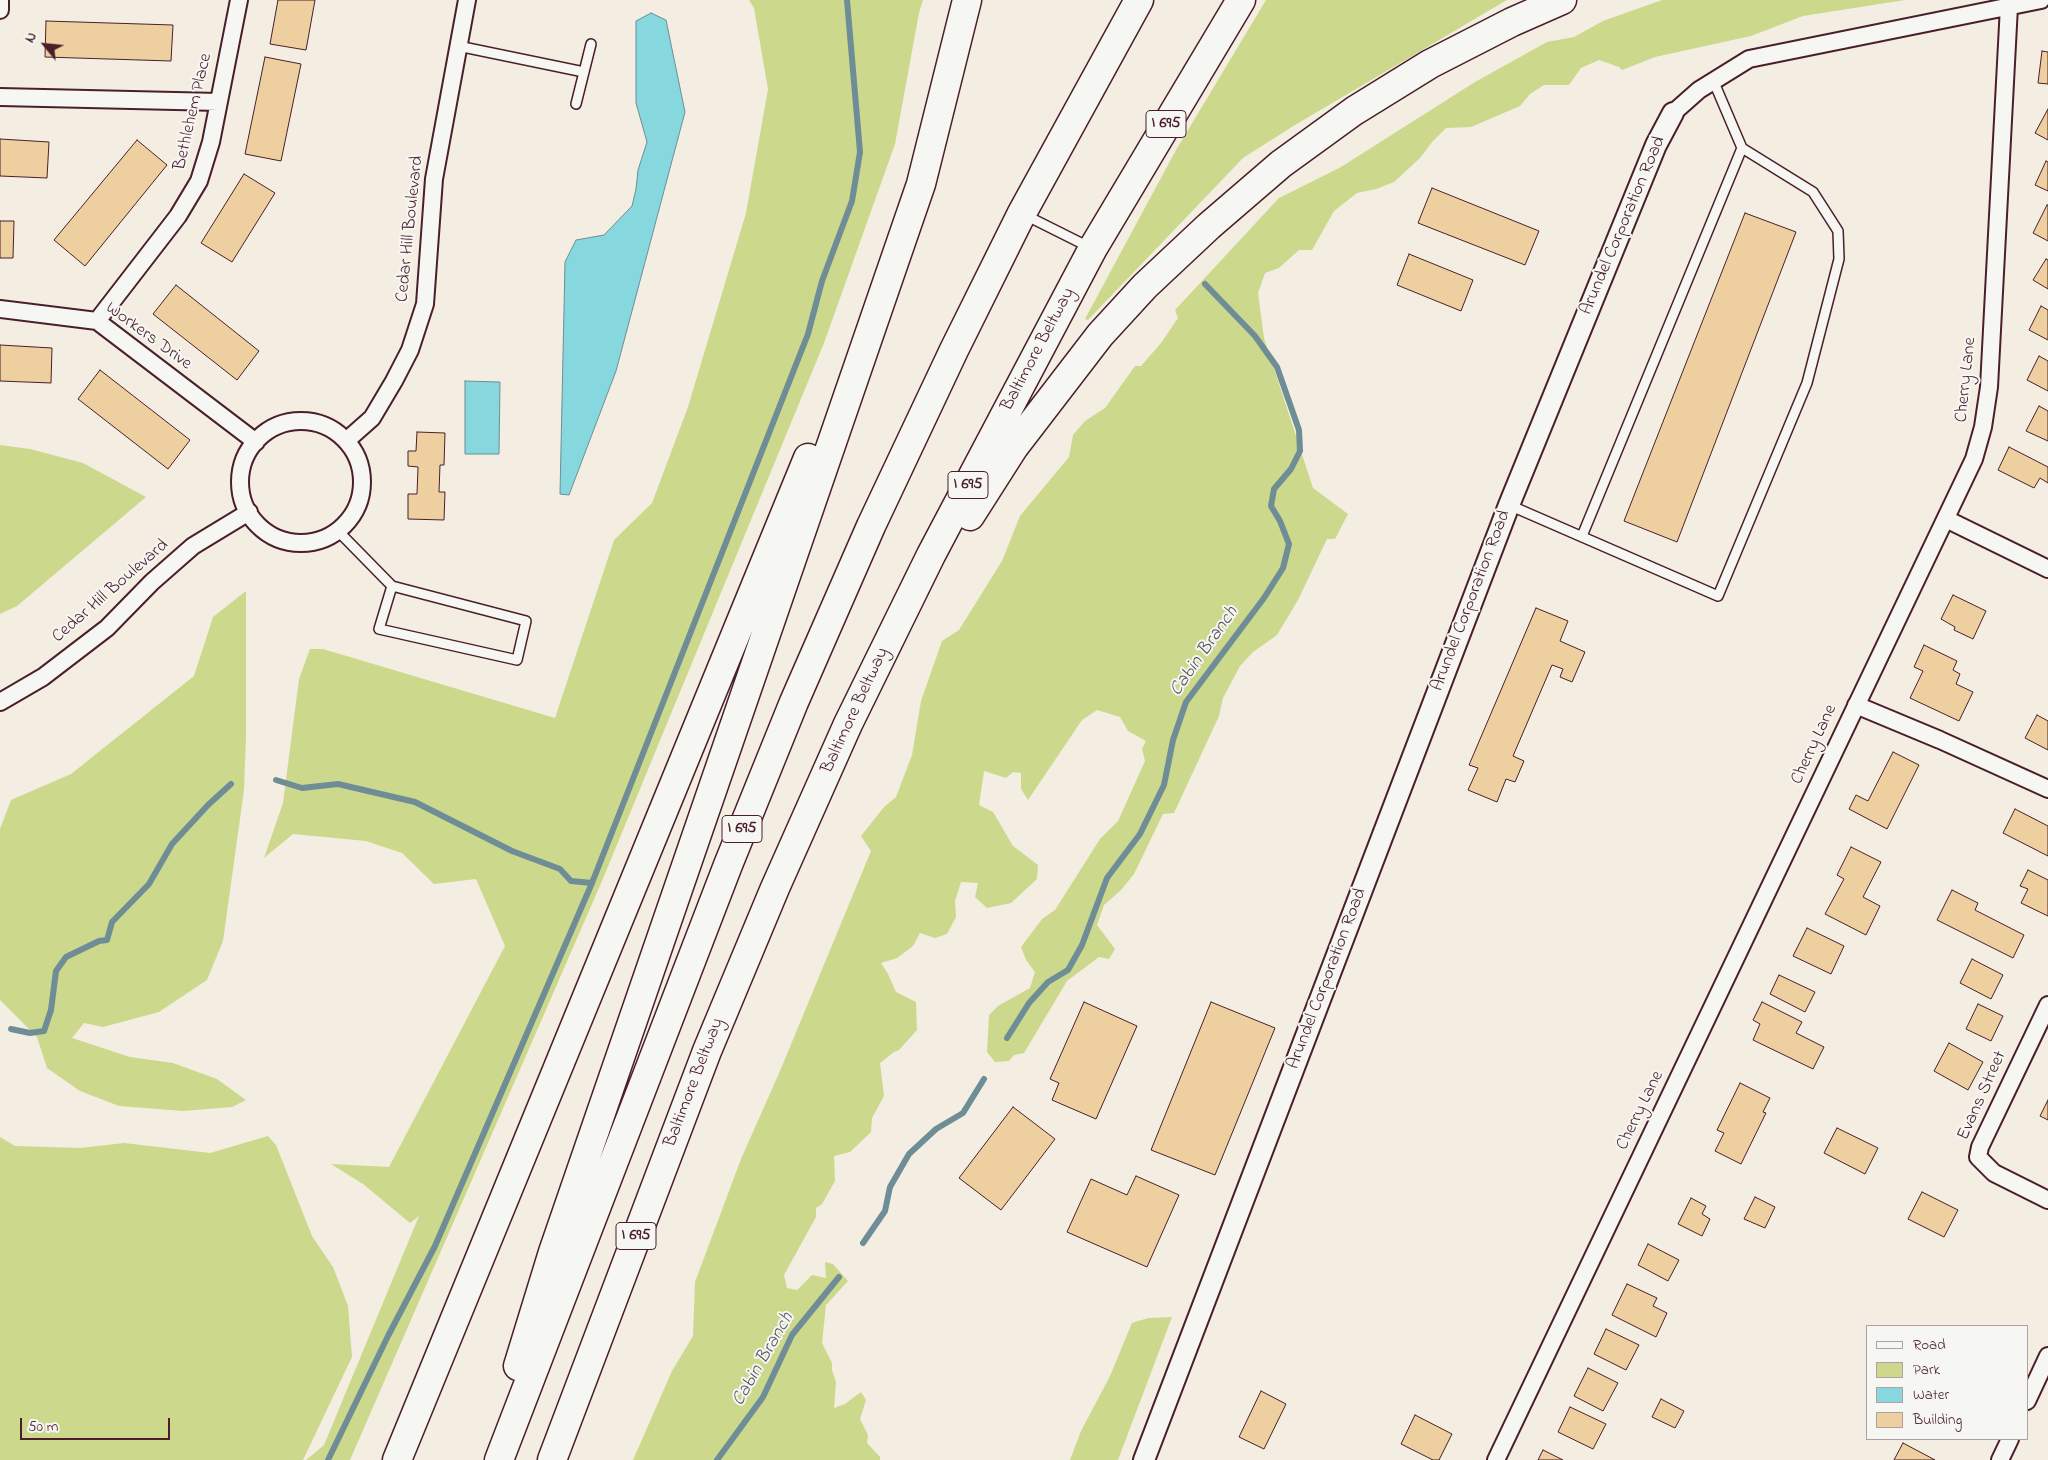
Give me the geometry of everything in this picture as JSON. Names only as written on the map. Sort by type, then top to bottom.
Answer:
[{"type":"highway","points":[[488,1460],[553,1252],[921,184],[967,0]]},
{"type":"highway","name":"I 695","points":[[499,1460],[728,865],[794,702],[875,517],[954,350],[1022,214],[1139,0]]},
{"type":"highway","name":"Baltimore Beltway","points":[[552,1460],[707,1051],[775,888],[848,724],[936,546],[1093,248],[1241,0]]},
{"type":"highway","points":[[848,724],[978,502],[1014,447],[1100,335],[1144,286],[1209,226],[1281,164],[1354,111],[1430,64],[1512,22],[1562,0]]},
{"type":"highway","points":[[398,1460],[921,184]]},
{"type":"street","points":[[0,0],[0,10]]},
{"type":"street","name":"Bethlehem Place","points":[[97,320],[178,216],[199,181],[211,142],[239,0]]},
{"type":"street","name":"Cedar Hill Boulevard","points":[[346,441],[372,418],[394,381],[410,350],[425,304],[434,179],[467,0]]},
{"type":"street","name":"Arundel Corporation Road","points":[[1144,1460],[1509,505],[1656,145],[1673,113],[1713,80],[1749,59],[2041,0]]},
{"type":"street","name":"Cherry Lane","points":[[1496,1460],[1974,459],[1984,427],[1989,386],[2009,6]]},
{"type":"street","points":[[0,97],[219,102]]},
{"type":"street","name":"Workers Drive","points":[[0,309],[97,320],[256,442]]},
{"type":"street","points":[[300,420],[319,423],[336,431],[346,441],[359,462],[362,481],[360,500],[351,517],[338,531],[321,540],[302,543],[283,540],[266,532],[252,519],[244,502],[240,483],[243,464],[251,447],[264,433],[281,424],[300,420]]},
{"type":"street","name":"Cedar Hill Boulevard","points":[[0,702],[43,677],[107,628],[152,582],[193,546],[249,512]]},
{"type":"street","points":[[1946,519],[2048,569]]},
{"type":"street","points":[[1856,705],[1940,740],[2048,789]]},
{"type":"street","name":"Evans Street","points":[[2048,1005],[1980,1147],[1978,1157],[1994,1173],[2048,1200]]},
{"type":"street","points":[[2028,1398],[2048,1356]]},
{"type":"street","points":[[2000,1460],[2010,1440]]},
{"type":"lane","points":[[576,104],[591,44]]},
{"type":"lane","points":[[458,46],[584,72]]},
{"type":"lane","points":[[1509,505],[1718,596],[1807,383],[1838,259],[1838,231],[1813,192],[1742,148],[1713,80]]},
{"type":"lane","points":[[1582,536],[1742,148]]},
{"type":"lane","points":[[1022,214],[1093,248]]},
{"type":"lane","points":[[338,531],[392,586],[526,621],[517,660],[379,629],[392,586]]},
{"type":"green space","points":[[749,0],[923,0],[895,144],[824,343],[602,881],[350,1460],[306,1460],[324,1445],[419,1216],[410,1223],[363,1184],[331,1164],[389,1167],[505,946],[476,879],[434,884],[402,853],[366,841],[293,834],[264,858],[283,803],[299,679],[310,649],[323,649],[555,718],[614,540],[652,503],[688,407],[746,213],[768,89],[754,8]]},
{"type":"green space","points":[[1266,0],[1507,0],[1295,125],[1243,158],[1088,320],[1085,319],[1176,150]]},
{"type":"green space","points":[[1662,0],[1905,0],[1803,16],[1751,36],[1655,57],[1622,70],[1619,67],[1599,60],[1581,68],[1569,85],[1544,85],[1530,94],[1520,106],[1471,127],[1446,128],[1420,158],[1394,182],[1376,189],[1357,193],[1334,211],[1312,250],[1299,250],[1279,268],[1265,273],[1258,293],[1264,338],[1313,488],[1348,514],[1335,539],[1327,539],[1298,600],[1277,635],[1253,652],[1240,666],[1223,698],[1219,716],[1174,813],[1163,814],[1134,874],[1121,890],[1104,905],[1097,925],[1115,949],[1109,959],[1099,957],[1067,981],[1024,1053],[1014,1055],[1009,1061],[995,1062],[987,1052],[989,1015],[998,1006],[1030,988],[1035,972],[1026,960],[1021,947],[1042,919],[1055,910],[1100,839],[1118,821],[1145,761],[1142,749],[1146,741],[1128,731],[1120,717],[1097,710],[1082,720],[1028,800],[1021,789],[1021,773],[1013,772],[1006,778],[984,771],[979,805],[993,812],[1013,846],[1038,865],[1037,879],[1011,903],[987,908],[975,897],[978,883],[961,882],[955,901],[956,917],[947,934],[935,938],[920,933],[913,946],[897,958],[881,963],[896,992],[916,1002],[917,1030],[899,1050],[880,1063],[884,1096],[872,1118],[871,1132],[850,1152],[834,1156],[835,1181],[822,1204],[816,1208],[816,1217],[784,1275],[787,1288],[797,1290],[812,1275],[826,1278],[825,1262],[833,1264],[848,1281],[826,1305],[822,1343],[832,1363],[836,1382],[834,1408],[845,1404],[861,1392],[866,1400],[860,1419],[868,1435],[867,1443],[880,1457],[880,1460],[633,1460],[672,1371],[693,1336],[695,1282],[741,1159],[780,1071],[871,851],[861,836],[884,807],[896,797],[912,755],[921,701],[942,641],[959,630],[1002,561],[1020,516],[1069,457],[1073,435],[1085,421],[1105,408],[1135,366],[1141,366],[1161,343],[1178,318],[1175,310],[1279,198],[1341,167],[1475,82],[1547,42],[1574,37],[1603,21]]},
{"type":"green space","points":[[0,445],[30,449],[83,463],[146,497],[17,606],[0,614]]},
{"type":"green space","points":[[246,591],[244,790],[223,941],[207,980],[159,1012],[103,1027],[84,1023],[72,1038],[130,1057],[173,1063],[217,1079],[246,1100],[232,1107],[183,1111],[119,1106],[80,1091],[47,1068],[37,1037],[0,1000],[0,829],[11,800],[71,774],[194,676],[213,617]]},
{"type":"green space","points":[[268,1136],[276,1145],[312,1236],[333,1267],[348,1306],[352,1357],[303,1460],[0,1460],[0,1137],[15,1146],[80,1148],[124,1143],[210,1153]]},
{"type":"green space","points":[[1172,1317],[1118,1460],[1070,1460],[1081,1431],[1110,1376],[1132,1323],[1148,1318]]},
{"type":"water","points":[[651,13],[666,20],[685,112],[616,371],[569,495],[560,494],[565,262],[576,240],[604,235],[632,206],[638,170],[647,142],[636,103],[636,21]]},
{"type":"water","points":[[465,381],[500,382],[499,454],[465,454]]},
{"type":"building","points":[[278,0],[315,0],[306,50],[270,44]]},
{"type":"building","points":[[46,21],[173,25],[171,61],[45,57]]},
{"type":"building","points":[[2042,51],[2048,52],[2048,84],[2038,83]]},
{"type":"building","points":[[265,57],[301,64],[281,161],[245,154]]},
{"type":"building","points":[[2048,109],[2048,140],[2035,133]]},
{"type":"building","points":[[0,139],[49,142],[47,178],[0,176]]},
{"type":"building","points":[[137,140],[167,165],[85,266],[54,240]]},
{"type":"building","points":[[2046,161],[2048,162],[2048,191],[2035,185]]},
{"type":"building","points":[[244,174],[275,193],[232,262],[201,243]]},
{"type":"building","points":[[1432,188],[1539,231],[1525,265],[1418,223]]},
{"type":"building","points":[[2048,205],[2048,241],[2033,233]]},
{"type":"building","points":[[1745,213],[1796,232],[1677,542],[1624,521]]},
{"type":"building","points":[[0,221],[14,221],[13,258],[0,258]]},
{"type":"building","points":[[1409,254],[1473,280],[1461,311],[1397,285]]},
{"type":"building","points":[[2046,259],[2048,260],[2048,289],[2033,280]]},
{"type":"building","points":[[176,285],[259,351],[237,380],[153,314]]},
{"type":"building","points":[[2041,306],[2048,310],[2048,340],[2029,330]]},
{"type":"building","points":[[0,345],[52,348],[51,383],[0,381]]},
{"type":"building","points":[[2039,356],[2048,361],[2048,391],[2027,380]]},
{"type":"building","points":[[100,370],[190,440],[168,469],[78,399]]},
{"type":"building","points":[[2039,406],[2048,411],[2048,441],[2026,431]]},
{"type":"building","points":[[417,432],[445,433],[444,465],[440,465],[439,492],[445,492],[444,520],[408,519],[408,494],[417,494],[418,467],[408,466],[408,451],[416,451]]},
{"type":"building","points":[[2009,447],[2048,467],[2048,483],[2040,478],[2034,488],[1998,470]]},
{"type":"building","points":[[1953,595],[1986,611],[1973,639],[1954,630],[1955,627],[1941,619]]},
{"type":"building","points":[[1536,608],[1568,621],[1560,641],[1585,652],[1572,682],[1560,677],[1563,669],[1552,665],[1513,756],[1524,761],[1515,782],[1506,779],[1497,802],[1468,790],[1478,768],[1469,765]]},
{"type":"building","points":[[1924,645],[1957,661],[1953,670],[1960,674],[1956,684],[1973,692],[1959,721],[1910,698],[1923,671],[1914,667]]},
{"type":"building","points":[[2037,715],[2048,721],[2048,750],[2025,738]]},
{"type":"building","points":[[1893,752],[1919,765],[1887,829],[1849,809],[1856,795],[1868,801]]},
{"type":"building","points":[[2015,809],[2048,826],[2048,856],[2003,833]]},
{"type":"building","points":[[1851,847],[1881,862],[1863,897],[1880,906],[1866,935],[1825,914],[1844,879],[1837,875]]},
{"type":"building","points":[[2028,870],[2048,880],[2048,916],[2021,903],[2028,889],[2020,886]]},
{"type":"building","points":[[1952,890],[1978,903],[1975,910],[2024,935],[2013,958],[1937,920]]},
{"type":"building","points":[[1807,928],[1844,946],[1831,974],[1793,956]]},
{"type":"building","points":[[1972,959],[2003,975],[1991,999],[1960,983]]},
{"type":"building","points":[[1779,975],[1815,992],[1805,1012],[1770,994]]},
{"type":"building","points":[[1084,1002],[1137,1026],[1096,1119],[1052,1100],[1059,1083],[1050,1079]]},
{"type":"building","points":[[1211,1002],[1275,1028],[1215,1175],[1151,1150]]},
{"type":"building","points":[[1762,1002],[1802,1022],[1796,1033],[1824,1047],[1813,1069],[1753,1040],[1760,1024],[1753,1020]]},
{"type":"building","points":[[1978,1004],[2003,1016],[1991,1041],[1966,1029]]},
{"type":"building","points":[[1949,1043],[1983,1062],[1968,1090],[1934,1071]]},
{"type":"building","points":[[1740,1083],[1770,1098],[1763,1112],[1766,1113],[1741,1164],[1715,1151],[1724,1133],[1717,1130]]},
{"type":"building","points":[[2048,1100],[2048,1120],[2040,1116]]},
{"type":"building","points":[[1013,1107],[1055,1139],[1001,1210],[959,1178]]},
{"type":"building","points":[[1837,1128],[1878,1148],[1865,1174],[1824,1153]]},
{"type":"building","points":[[1136,1176],[1179,1195],[1147,1267],[1067,1232],[1091,1179],[1127,1195]]},
{"type":"building","points":[[1922,1192],[1958,1210],[1944,1237],[1908,1219]]},
{"type":"building","points":[[1755,1197],[1775,1207],[1765,1228],[1744,1219]]},
{"type":"building","points":[[1691,1198],[1706,1206],[1702,1214],[1710,1219],[1702,1236],[1678,1224]]},
{"type":"building","points":[[1648,1244],[1679,1260],[1668,1281],[1638,1265]]},
{"type":"building","points":[[1627,1284],[1657,1298],[1653,1306],[1667,1313],[1656,1337],[1612,1315]]},
{"type":"building","points":[[1606,1329],[1639,1345],[1626,1370],[1594,1354]]},
{"type":"building","points":[[1588,1368],[1618,1383],[1603,1411],[1574,1396]]},
{"type":"building","points":[[1261,1391],[1286,1404],[1264,1449],[1239,1437]]},
{"type":"building","points":[[1661,1399],[1684,1411],[1675,1428],[1652,1417]]},
{"type":"building","points":[[1570,1407],[1606,1424],[1593,1449],[1558,1432]]},
{"type":"building","points":[[1415,1415],[1452,1434],[1439,1460],[1433,1460],[1401,1444]]},
{"type":"building","points":[[1903,1443],[1935,1460],[1894,1460]]},
{"type":"building","points":[[1543,1450],[1563,1460],[1538,1460]]},
{"type":"waterway","points":[[328,1460],[388,1336],[435,1246],[592,883],[808,334],[822,281],[852,201],[860,152],[847,0]]},
{"type":"waterway","name":"Cabin Branch","points":[[1007,1038],[1029,1003],[1048,982],[1068,970],[1082,945],[1107,878],[1140,834],[1164,785],[1173,740],[1186,702],[1264,598],[1283,568],[1289,544],[1280,521],[1271,506],[1274,489],[1291,469],[1300,451],[1299,430],[1277,367],[1255,336],[1205,284]]},
{"type":"waterway","points":[[276,780],[302,788],[338,784],[415,802],[512,851],[560,869],[571,881],[592,883]]},
{"type":"waterway","points":[[11,1029],[30,1033],[44,1031],[51,1010],[56,971],[66,957],[99,941],[107,940],[112,922],[149,884],[172,844],[208,805],[231,784]]},
{"type":"waterway","name":"Cabin Branch","points":[[863,1243],[885,1211],[890,1187],[909,1154],[936,1129],[963,1113],[984,1079]]},
{"type":"waterway","name":"Cabin Branch","points":[[717,1460],[763,1397],[792,1335],[839,1277]]}]
